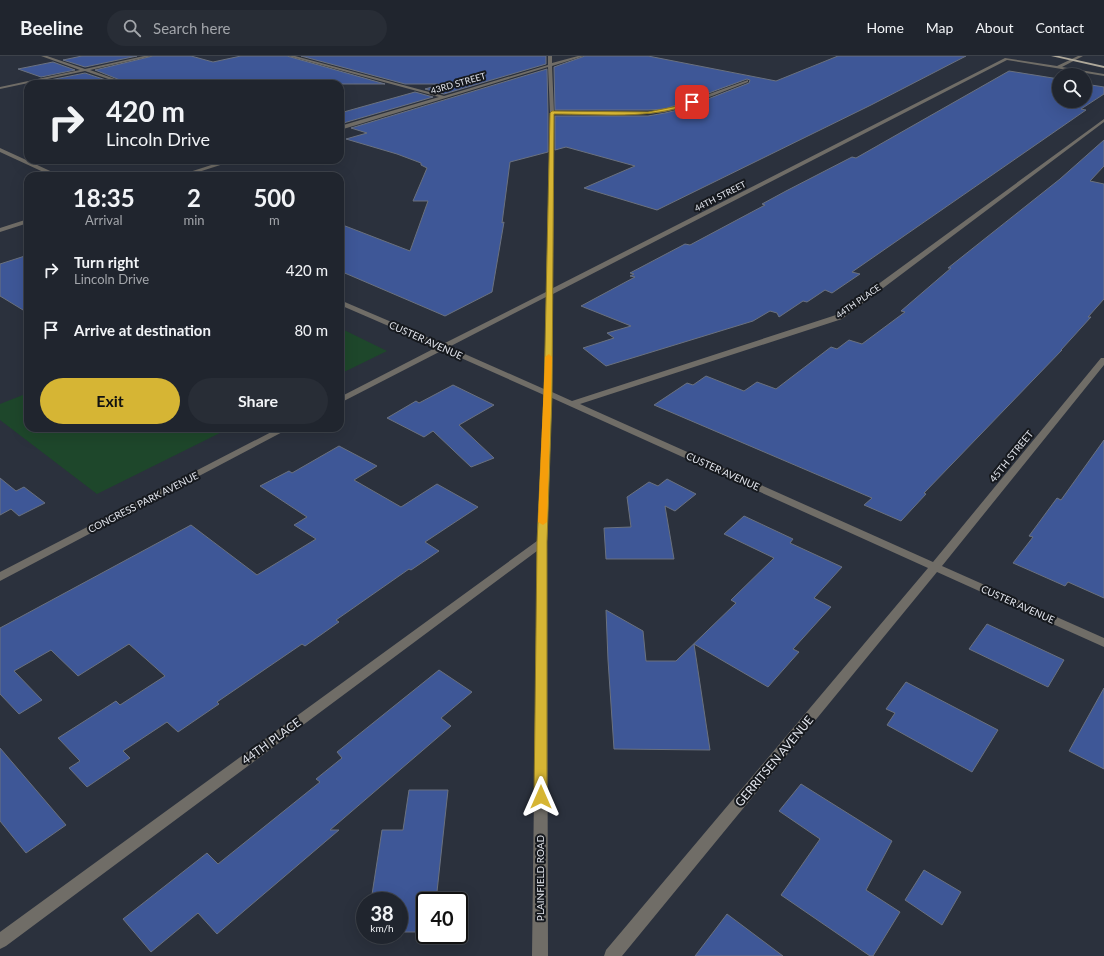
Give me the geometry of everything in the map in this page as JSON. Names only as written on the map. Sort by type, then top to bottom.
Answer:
[{"type":"main road","points":[[1053,56],[1104,62]]},
{"type":"main road","points":[[1074,59],[1083,63],[1104,67]]},
{"type":"street","points":[[43,56],[116,80]]},
{"type":"street","points":[[38,80],[150,56]]},
{"type":"street","points":[[290,56],[444,96]]},
{"type":"street","name":"43RD STREET","points":[[344,127],[550,61],[582,56]]},
{"type":"street","points":[[1057,68],[1081,56]]},
{"type":"street","name":"44TH STREET","points":[[441,348],[1006,59],[1057,68]]},
{"type":"street","name":"PLAINFIELD ROAD","points":[[540,956],[542,542],[548,394],[552,113],[550,61]]},
{"type":"street","points":[[1092,73],[1104,75]]},
{"type":"street","points":[[552,113],[648,113],[665,111],[679,108],[746,81]]},
{"type":"street","points":[[0,88],[24,83]]},
{"type":"street","name":"44TH PLACE","points":[[572,404],[839,317],[1104,120]]},
{"type":"street","points":[[0,150],[24,161]]},
{"type":"street","points":[[31,164],[49,172]]},
{"type":"street","points":[[193,172],[220,164]]},
{"type":"street","points":[[0,230],[24,222]]},
{"type":"street","name":"CUSTER AVENUE","points":[[344,304],[936,566],[1104,643]]},
{"type":"street","points":[[344,398],[441,348]]},
{"type":"street","name":"45TH STREET","points":[[936,566],[1102,365]]},
{"type":"street","name":"CONGRESS PARK AVENUE","points":[[0,577],[278,432]]},
{"type":"street","name":"44TH PLACE","points":[[0,941],[542,542]]},
{"type":"street","name":"GERRITSEN AVENUE","points":[[612,956],[936,566]]},
{"type":"green space","points":[[344,330],[387,351],[344,372]]},
{"type":"green space","points":[[24,395],[24,432],[222,432],[97,494],[0,420],[0,404]]},
{"type":"building","points":[[82,56],[137,56],[85,67],[63,60]]},
{"type":"building","points":[[153,56],[191,56],[213,62],[241,56],[287,56],[385,84],[344,84],[344,80],[120,80],[95,70]]},
{"type":"building","points":[[301,56],[546,56],[546,64],[444,94],[425,89],[439,85],[438,84],[405,84]]},
{"type":"building","points":[[585,56],[648,56],[776,81],[838,56],[966,56],[871,105],[657,210],[584,188],[635,166],[566,147],[555,150],[555,116],[648,116],[665,113],[682,109],[749,83],[750,80],[747,79],[665,109],[555,110],[554,67]]},
{"type":"building","points":[[53,62],[75,70],[41,77],[18,69]]},
{"type":"building","points":[[547,69],[548,152],[510,162],[502,223],[504,222],[492,292],[445,316],[344,273],[344,226],[410,251],[428,201],[413,201],[427,168],[421,165],[421,163],[397,154],[346,139],[367,133],[351,128]]},
{"type":"building","points":[[1009,71],[1052,78],[1052,108],[1083,108],[1081,109],[1086,110],[852,272],[860,274],[832,293],[825,290],[807,302],[803,301],[779,317],[777,313],[770,311],[753,321],[606,366],[583,348],[614,338],[607,333],[631,326],[581,306],[635,277],[630,276],[634,274],[630,273],[685,244],[690,245],[765,205],[762,204],[852,157],[856,158]]},
{"type":"building","points":[[85,73],[106,80],[50,80]]},
{"type":"building","points":[[1092,85],[1104,87],[1104,94],[1092,102]]},
{"type":"building","points":[[415,92],[433,97],[344,123],[344,112]]},
{"type":"building","points":[[1104,140],[1104,166],[1090,181],[1104,184],[1104,299],[1088,317],[1091,317],[1062,350],[924,493],[926,494],[901,521],[864,505],[872,498],[654,405],[687,383],[693,385],[706,376],[744,391],[757,382],[776,389],[831,347],[837,349],[849,340],[862,344],[905,312],[901,311],[951,268],[948,268],[1060,179]]},
{"type":"building","points":[[24,256],[24,311],[0,296],[0,264]]},
{"type":"building","points":[[453,385],[494,405],[459,425],[494,458],[471,467],[433,431],[424,437],[387,418],[416,401],[419,403]]},
{"type":"building","points":[[1104,440],[1104,598],[1068,582],[1065,586],[1013,563],[1033,537],[1029,536],[1057,498],[1061,500]]},
{"type":"building","points":[[339,446],[377,466],[354,480],[401,507],[437,484],[478,507],[425,542],[439,551],[411,570],[409,569],[336,620],[339,622],[305,646],[302,644],[217,702],[219,704],[178,732],[167,722],[123,751],[130,758],[87,787],[69,768],[80,761],[58,738],[116,701],[120,705],[165,676],[129,644],[78,676],[51,650],[14,671],[42,700],[19,714],[0,694],[0,628],[191,525],[257,575],[316,539],[294,525],[307,517],[260,486],[289,471],[292,473]]},
{"type":"building","points":[[0,478],[16,491],[24,487],[45,503],[19,516],[11,509],[0,515]]},
{"type":"building","points":[[667,479],[696,494],[675,511],[665,506],[674,559],[606,559],[604,528],[631,527],[627,497],[649,482],[658,486]]},
{"type":"building","points":[[744,516],[793,539],[790,543],[842,567],[814,598],[831,607],[793,649],[799,652],[768,687],[694,644],[710,750],[614,749],[606,610],[643,631],[646,661],[676,661],[736,603],[731,600],[774,558],[724,534]]},
{"type":"building","points":[[987,624],[1064,660],[1048,687],[969,649]]},
{"type":"building","points":[[439,670],[472,692],[441,718],[451,726],[330,830],[339,830],[217,934],[198,913],[151,952],[123,919],[207,853],[218,864],[320,782],[316,779],[342,758],[337,752]]},
{"type":"building","points":[[906,682],[998,730],[972,772],[887,725],[895,713],[886,709]]},
{"type":"building","points":[[1104,688],[1104,769],[1069,751]]},
{"type":"building","points":[[0,748],[66,825],[26,853],[0,821]]},
{"type":"building","points":[[801,784],[892,841],[866,890],[900,912],[873,956],[870,956],[781,895],[820,839],[779,811]]},
{"type":"building","points":[[409,790],[448,790],[437,892],[416,892],[416,932],[408,932],[408,892],[372,892],[382,830],[403,830]]},
{"type":"building","points":[[924,870],[961,892],[942,925],[905,900]]},
{"type":"building","points":[[727,914],[783,956],[695,956]]},
{"type":"slow traffic","points":[[543,522],[549,357]]},
{"type":"route","points":[[541,797],[542,542],[548,394],[552,113],[648,113],[679,108],[692,102]]}]
